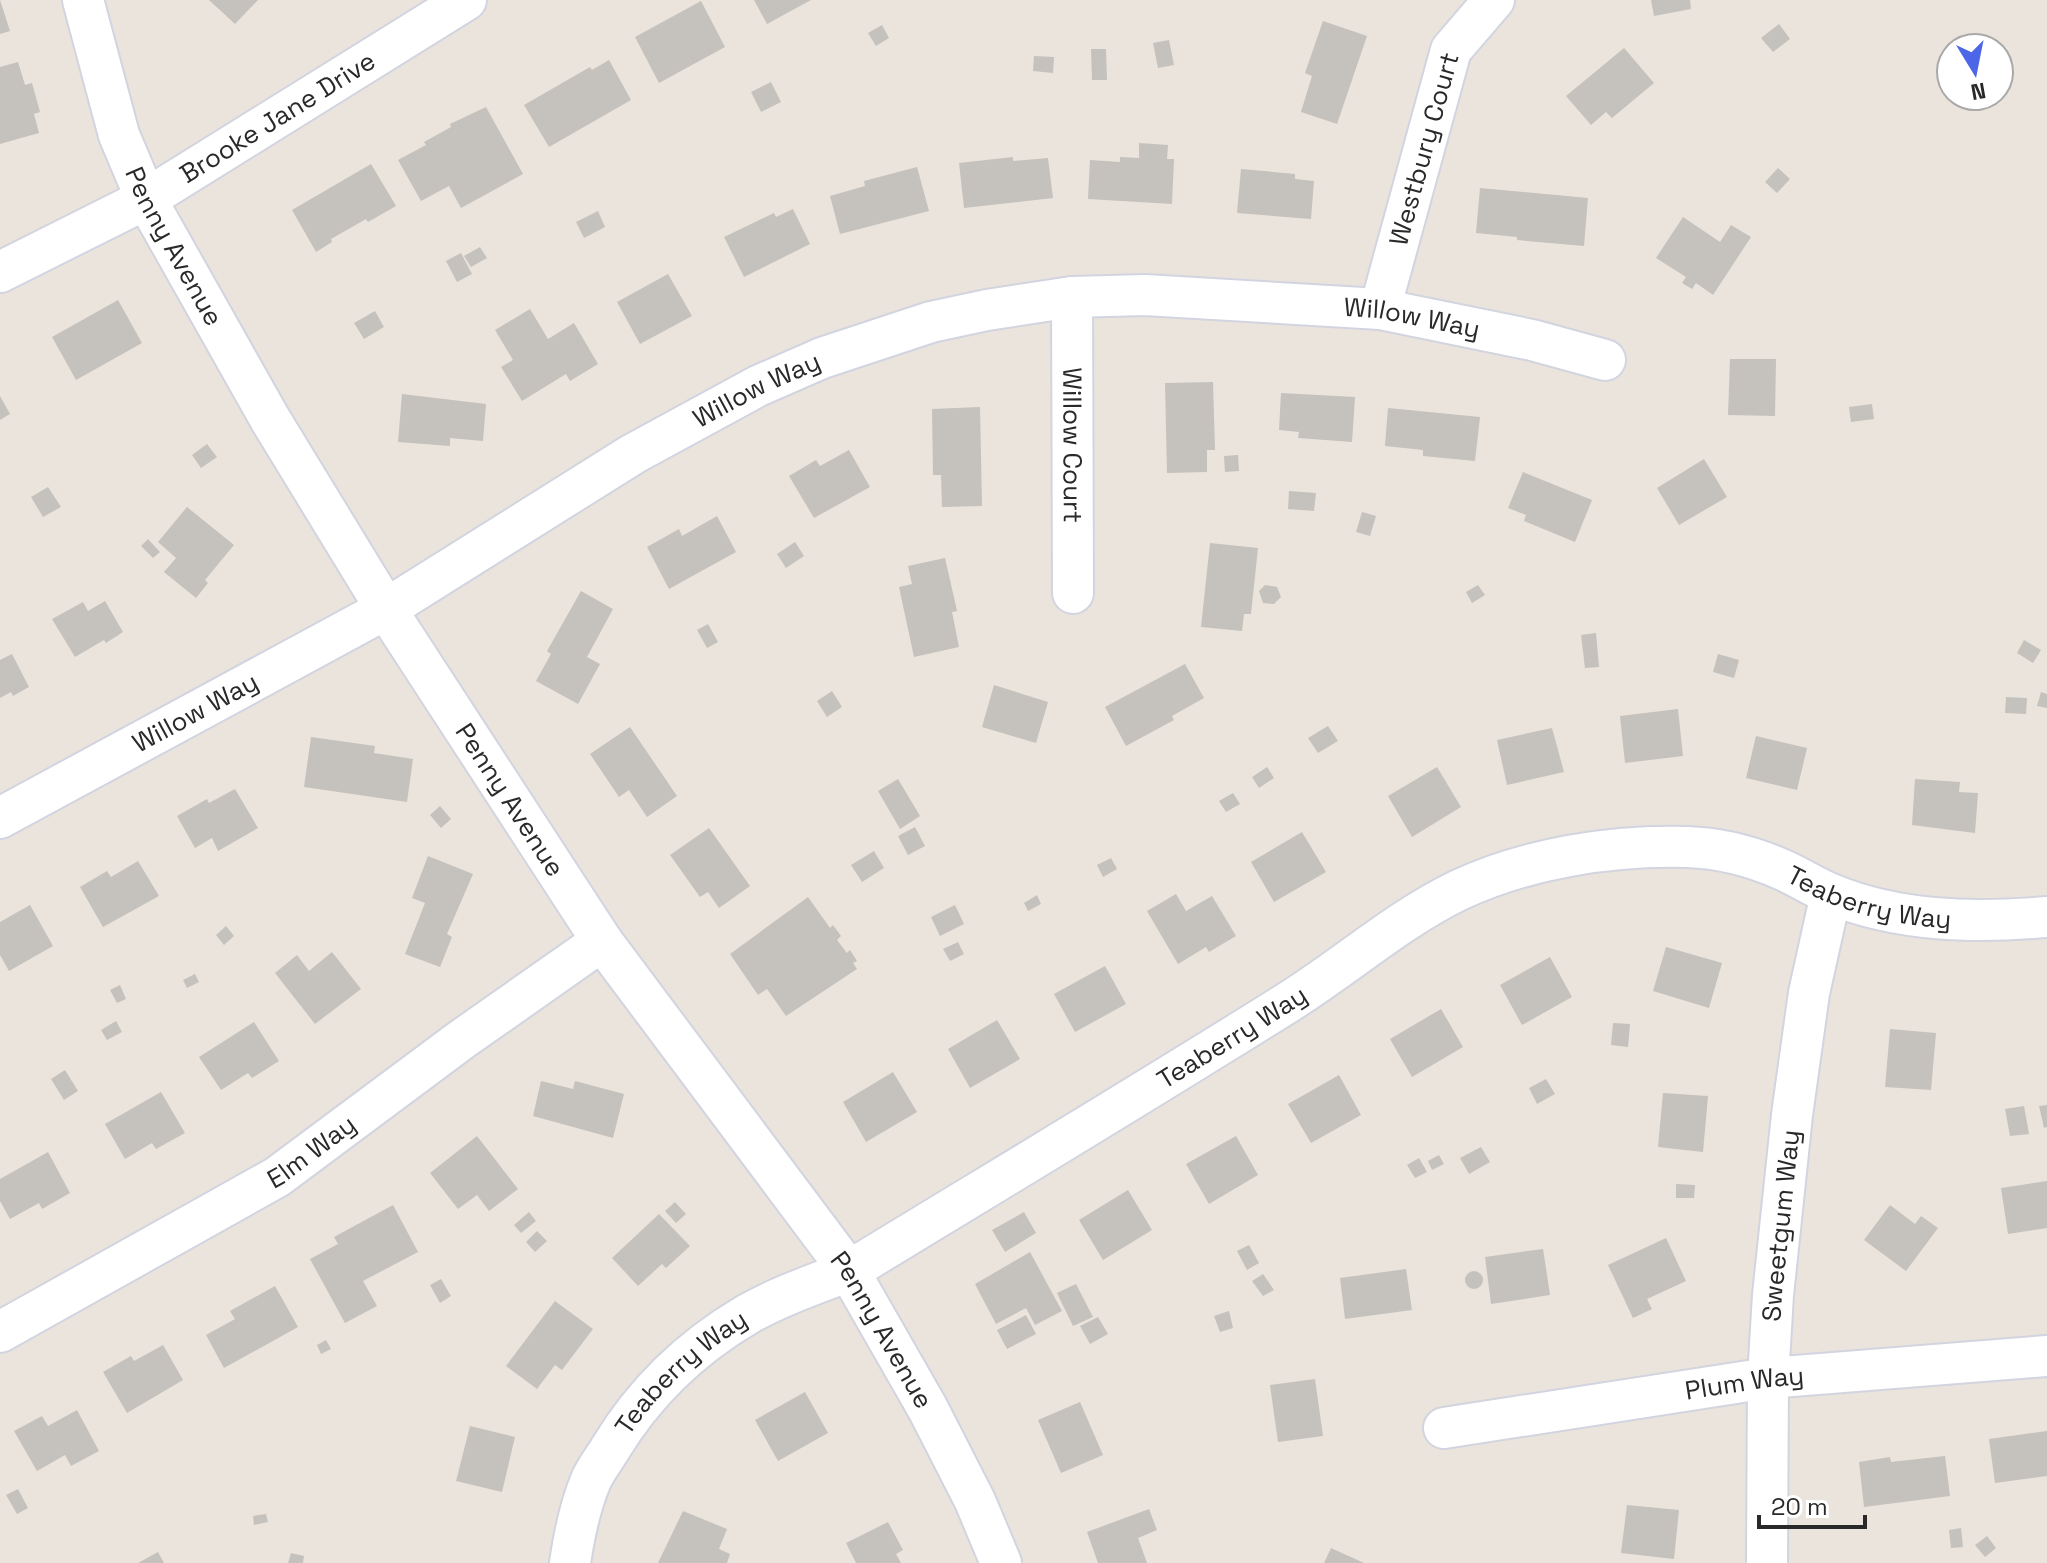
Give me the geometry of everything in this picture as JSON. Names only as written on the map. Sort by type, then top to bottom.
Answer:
[{"type":"street","name":"Penny Avenue","points":[[83,0],[119,135],[146,199],[270,419],[386,609],[602,941],[849,1271],[935,1422],[975,1501],[1001,1563]]},
{"type":"street","name":"Brooke Jane Drive","points":[[0,272],[146,199],[466,0]]},
{"type":"street","name":"Westbury Court","points":[[1380,309],[1451,50],[1494,0]]},
{"type":"street","name":"Willow Way","points":[[0,818],[386,609],[633,454],[758,386],[822,358],[931,322],[1072,297],[1145,295],[1380,309],[1532,340],[1605,360]]},
{"type":"street","name":"Willow Court","points":[[1072,297],[1073,593]]},
{"type":"street","name":"Teaberry Way","points":[[570,1563],[574,1535],[591,1480],[623,1428],[667,1372],[706,1342],[749,1314],[797,1290],[849,1271],[1289,1001],[1414,915],[1460,890],[1513,870],[1559,859],[1623,849],[1689,847],[1751,857],[1831,894],[1879,909],[1931,919],[1984,921],[2047,917]]},
{"type":"street","name":"Sweetgum Way","points":[[1767,1563],[1768,1378],[1773,1295],[1792,1115],[1809,993],[1831,894]]},
{"type":"street","name":"Elm Way","points":[[0,1332],[277,1177],[461,1040],[602,941]]},
{"type":"street","name":"Plum Way","points":[[1444,1428],[1768,1378],[2047,1356]]},
{"type":"building","points":[[0,0],[10,31],[0,34]]},
{"type":"building","points":[[209,0],[258,0],[235,24]]},
{"type":"building","points":[[754,0],[811,0],[767,24]]},
{"type":"building","points":[[1651,0],[1690,0],[1691,9],[1654,16]]},
{"type":"building","points":[[701,1],[725,47],[659,83],[635,37]]},
{"type":"building","points":[[1323,21],[1367,36],[1337,124],[1301,112],[1312,76],[1305,73]]},
{"type":"building","points":[[1779,24],[1790,39],[1773,52],[1761,38]]},
{"type":"building","points":[[882,25],[889,38],[876,46],[868,33]]},
{"type":"building","points":[[1169,40],[1174,65],[1158,68],[1153,43]]},
{"type":"building","points":[[1624,48],[1654,83],[1612,118],[1606,112],[1591,125],[1566,96]]},
{"type":"building","points":[[1091,49],[1106,49],[1107,80],[1092,80]]},
{"type":"building","points":[[1034,56],[1054,57],[1053,73],[1033,71]]},
{"type":"building","points":[[609,60],[631,100],[549,147],[524,105],[590,67],[592,70]]},
{"type":"building","points":[[18,62],[25,85],[32,83],[40,112],[34,114],[39,133],[0,144],[0,67]]},
{"type":"building","points":[[771,82],[781,102],[761,112],[751,92]]},
{"type":"building","points":[[486,107],[523,174],[461,208],[449,186],[421,201],[398,160],[426,145],[424,142],[451,127],[450,124]]},
{"type":"building","points":[[1139,143],[1168,145],[1167,159],[1174,159],[1172,204],[1088,199],[1090,160],[1120,162],[1120,157],[1139,158]]},
{"type":"building","points":[[1013,157],[1013,161],[1048,158],[1053,198],[964,208],[959,163]]},
{"type":"building","points":[[371,164],[396,206],[331,239],[332,242],[316,252],[292,210]]},
{"type":"building","points":[[917,167],[929,211],[840,234],[830,196],[865,186],[864,181]]},
{"type":"building","points":[[1778,168],[1790,179],[1777,193],[1765,182]]},
{"type":"building","points":[[1241,169],[1295,174],[1295,179],[1314,181],[1311,219],[1237,213]]},
{"type":"building","points":[[1480,188],[1588,198],[1584,246],[1476,233]]},
{"type":"building","points":[[793,209],[810,244],[744,277],[724,237],[774,213],[776,217]]},
{"type":"building","points":[[598,211],[605,227],[584,238],[576,222]]},
{"type":"building","points":[[1683,217],[1720,242],[1731,225],[1751,237],[1713,295],[1696,283],[1692,289],[1682,283],[1686,277],[1656,258]]},
{"type":"building","points":[[480,247],[487,258],[471,267],[464,256]]},
{"type":"building","points":[[461,253],[472,274],[457,282],[446,261]]},
{"type":"building","points":[[668,274],[692,316],[640,344],[617,302]]},
{"type":"building","points":[[118,300],[142,343],[76,380],[52,337]]},
{"type":"building","points":[[530,309],[548,339],[574,323],[598,364],[570,381],[566,374],[522,401],[501,367],[513,360],[495,330]]},
{"type":"building","points":[[375,311],[384,327],[364,339],[354,323]]},
{"type":"building","points":[[1730,359],[1776,359],[1775,416],[1728,415]]},
{"type":"building","points":[[1213,382],[1215,450],[1207,450],[1207,472],[1167,473],[1165,383]]},
{"type":"building","points":[[1281,393],[1355,397],[1352,442],[1298,438],[1299,432],[1279,430]]},
{"type":"building","points":[[402,394],[486,404],[483,441],[450,438],[450,446],[398,442]]},
{"type":"building","points":[[0,396],[10,414],[0,420]]},
{"type":"building","points":[[1872,404],[1874,419],[1851,422],[1849,407]]},
{"type":"building","points":[[980,407],[982,506],[942,507],[941,475],[933,475],[932,409]]},
{"type":"building","points":[[1388,408],[1480,417],[1475,461],[1423,456],[1423,450],[1385,446]]},
{"type":"building","points":[[207,444],[217,457],[201,468],[192,455]]},
{"type":"building","points":[[849,450],[870,487],[814,518],[789,476],[816,460],[820,466]]},
{"type":"building","points":[[1238,455],[1239,471],[1225,472],[1224,456]]},
{"type":"building","points":[[1704,459],[1727,497],[1679,525],[1657,488]]},
{"type":"building","points":[[1523,472],[1592,500],[1575,542],[1524,521],[1526,515],[1508,508]]},
{"type":"building","points":[[48,487],[61,507],[43,517],[31,497]]},
{"type":"building","points":[[1289,491],[1316,493],[1314,511],[1288,509]]},
{"type":"building","points":[[187,507],[234,545],[205,580],[208,583],[196,598],[164,572],[176,558],[158,542]]},
{"type":"building","points":[[1362,512],[1376,516],[1370,536],[1356,532]]},
{"type":"building","points":[[717,516],[736,552],[669,589],[647,547],[679,529],[682,536]]},
{"type":"building","points":[[148,539],[160,552],[153,558],[141,546]]},
{"type":"building","points":[[795,542],[804,556],[786,568],[777,554]]},
{"type":"building","points":[[1210,543],[1258,548],[1251,614],[1244,614],[1242,631],[1201,627]]},
{"type":"building","points":[[945,558],[957,611],[952,612],[959,647],[914,657],[899,587],[912,584],[908,566]]},
{"type":"building","points":[[1265,585],[1277,587],[1281,597],[1274,604],[1263,603],[1259,591]]},
{"type":"building","points":[[1478,585],[1485,595],[1472,603],[1466,592]]},
{"type":"building","points":[[581,591],[613,609],[587,657],[600,664],[578,704],[536,681],[551,654],[547,651]]},
{"type":"building","points":[[105,601],[123,632],[75,657],[52,619],[83,602],[88,611]]},
{"type":"building","points":[[708,624],[718,642],[707,648],[697,630]]},
{"type":"building","points":[[1596,633],[1599,667],[1585,668],[1581,635]]},
{"type":"building","points":[[2024,640],[2041,650],[2033,663],[2017,653]]},
{"type":"building","points":[[12,654],[29,687],[13,696],[11,692],[0,698],[0,660]]},
{"type":"building","points":[[1718,654],[1739,660],[1734,678],[1713,672]]},
{"type":"building","points":[[1185,664],[1204,698],[1172,716],[1174,720],[1126,746],[1105,707]]},
{"type":"building","points":[[994,685],[1048,702],[1036,743],[982,727]]},
{"type":"building","points":[[832,691],[842,707],[827,717],[817,701]]},
{"type":"building","points":[[2041,692],[2047,694],[2047,708],[2037,706]]},
{"type":"building","points":[[2006,697],[2027,698],[2026,714],[2005,713]]},
{"type":"building","points":[[1678,709],[1683,756],[1625,763],[1620,716]]},
{"type":"building","points":[[1328,726],[1338,741],[1318,753],[1308,738]]},
{"type":"building","points":[[630,727],[677,796],[647,817],[629,790],[619,797],[590,754]]},
{"type":"building","points":[[1552,728],[1564,772],[1507,785],[1497,740]]},
{"type":"building","points":[[1756,736],[1807,748],[1797,790],[1746,778]]},
{"type":"building","points":[[311,737],[375,746],[374,753],[413,759],[407,802],[304,787]]},
{"type":"building","points":[[1267,767],[1274,778],[1259,788],[1252,777]]},
{"type":"building","points":[[1437,767],[1461,807],[1412,837],[1388,796]]},
{"type":"building","points":[[898,779],[920,816],[900,829],[878,791]]},
{"type":"building","points":[[1915,779],[1960,782],[1959,792],[1978,793],[1975,833],[1912,825]]},
{"type":"building","points":[[235,789],[258,828],[218,851],[212,838],[195,848],[177,816],[207,799],[209,803]]},
{"type":"building","points":[[1233,793],[1240,804],[1226,812],[1219,801]]},
{"type":"building","points":[[440,806],[451,819],[441,828],[430,815]]},
{"type":"building","points":[[915,827],[925,846],[908,855],[898,836]]},
{"type":"building","points":[[709,828],[750,886],[719,908],[708,892],[700,897],[670,855]]},
{"type":"building","points":[[1302,832],[1326,872],[1274,902],[1251,862]]},
{"type":"building","points":[[874,851],[884,868],[862,882],[851,865]]},
{"type":"building","points":[[428,856],[473,874],[447,934],[452,937],[440,967],[405,954],[425,903],[412,898]]},
{"type":"building","points":[[1111,858],[1117,869],[1103,877],[1097,865]]},
{"type":"building","points":[[138,861],[159,896],[103,927],[80,887],[107,871],[111,877]]},
{"type":"building","points":[[1176,894],[1186,911],[1212,896],[1236,936],[1209,952],[1206,947],[1178,964],[1147,911]]},
{"type":"building","points":[[1037,895],[1041,904],[1028,911],[1024,903]]},
{"type":"building","points":[[808,897],[830,928],[833,925],[841,936],[837,940],[847,953],[850,950],[857,961],[853,963],[857,969],[786,1016],[767,989],[758,995],[730,954]]},
{"type":"building","points":[[30,905],[53,946],[9,971],[0,955],[0,922]]},
{"type":"building","points":[[955,905],[964,924],[940,936],[931,917]]},
{"type":"building","points":[[226,926],[234,936],[224,945],[216,935]]},
{"type":"building","points":[[958,942],[964,954],[950,961],[943,949]]},
{"type":"building","points":[[1666,947],[1722,963],[1709,1008],[1653,991]]},
{"type":"building","points":[[332,952],[361,989],[315,1024],[275,973],[297,955],[309,971]]},
{"type":"building","points":[[1550,957],[1572,997],[1522,1025],[1500,985]]},
{"type":"building","points":[[1105,966],[1126,1004],[1075,1032],[1054,994]]},
{"type":"building","points":[[195,974],[199,982],[187,988],[183,980]]},
{"type":"building","points":[[120,985],[126,999],[117,1003],[110,990]]},
{"type":"building","points":[[1441,1009],[1463,1047],[1412,1077],[1390,1039]]},
{"type":"building","points":[[997,1020],[1020,1059],[970,1088],[948,1049]]},
{"type":"building","points":[[116,1021],[122,1032],[107,1040],[101,1030]]},
{"type":"building","points":[[254,1022],[279,1061],[252,1078],[248,1073],[221,1090],[199,1057]]},
{"type":"building","points":[[1613,1023],[1630,1024],[1628,1047],[1611,1045]]},
{"type":"building","points":[[1890,1029],[1936,1033],[1931,1090],[1885,1087]]},
{"type":"building","points":[[65,1070],[78,1091],[64,1100],[51,1079]]},
{"type":"building","points":[[893,1072],[917,1112],[866,1142],[843,1102]]},
{"type":"building","points":[[1339,1075],[1361,1115],[1311,1143],[1288,1104]]},
{"type":"building","points":[[1546,1079],[1555,1094],[1537,1104],[1529,1088]]},
{"type":"building","points":[[541,1081],[573,1089],[575,1081],[624,1094],[613,1138],[533,1116]]},
{"type":"building","points":[[161,1092],[185,1133],[156,1149],[152,1143],[125,1159],[105,1124]]},
{"type":"building","points":[[1663,1093],[1708,1096],[1703,1152],[1658,1147]]},
{"type":"building","points":[[2047,1105],[2047,1127],[2044,1128],[2039,1106]]},
{"type":"building","points":[[2024,1106],[2029,1134],[2010,1136],[2005,1109]]},
{"type":"building","points":[[477,1136],[518,1189],[489,1211],[477,1195],[458,1209],[430,1173]]},
{"type":"building","points":[[1236,1136],[1258,1175],[1209,1204],[1186,1164]]},
{"type":"building","points":[[1481,1147],[1490,1162],[1469,1174],[1460,1158]]},
{"type":"building","points":[[48,1152],[70,1193],[42,1209],[39,1203],[10,1219],[0,1201],[0,1179]]},
{"type":"building","points":[[1439,1155],[1444,1164],[1432,1170],[1428,1161]]},
{"type":"building","points":[[1419,1158],[1427,1172],[1415,1178],[1407,1165]]},
{"type":"building","points":[[2047,1181],[2047,1228],[2008,1234],[2001,1188]]},
{"type":"building","points":[[1676,1184],[1695,1185],[1694,1198],[1676,1198]]},
{"type":"building","points":[[1128,1190],[1152,1230],[1103,1260],[1079,1220]]},
{"type":"building","points":[[675,1202],[686,1214],[676,1223],[665,1211]]},
{"type":"building","points":[[393,1205],[418,1252],[363,1281],[377,1306],[345,1323],[310,1259],[338,1244],[334,1237]]},
{"type":"building","points":[[1890,1205],[1915,1224],[1921,1216],[1938,1228],[1906,1271],[1864,1240]]},
{"type":"building","points":[[529,1212],[536,1221],[521,1233],[514,1225]]},
{"type":"building","points":[[1024,1212],[1036,1233],[1005,1252],[992,1230]]},
{"type":"building","points":[[659,1214],[690,1246],[666,1268],[662,1264],[638,1286],[612,1258]]},
{"type":"building","points":[[537,1231],[547,1241],[535,1252],[526,1242]]},
{"type":"building","points":[[1666,1238],[1686,1281],[1647,1299],[1652,1309],[1633,1318],[1608,1265]]},
{"type":"building","points":[[1249,1245],[1259,1263],[1247,1270],[1237,1251]]},
{"type":"building","points":[[1543,1249],[1550,1295],[1491,1304],[1485,1257]]},
{"type":"building","points":[[1030,1252],[1062,1311],[1035,1325],[1026,1308],[996,1324],[975,1284]]},
{"type":"building","points":[[1406,1269],[1412,1310],[1345,1319],[1340,1278]]},
{"type":"building","points":[[1470,1271],[1478,1271],[1483,1280],[1481,1287],[1470,1289],[1465,1284],[1465,1276]]},
{"type":"building","points":[[1263,1274],[1274,1290],[1263,1296],[1252,1281]]},
{"type":"building","points":[[441,1279],[451,1296],[440,1303],[430,1285]]},
{"type":"building","points":[[1076,1284],[1093,1317],[1073,1326],[1057,1293]]},
{"type":"building","points":[[275,1286],[298,1327],[224,1368],[206,1335],[235,1319],[230,1311]]},
{"type":"building","points":[[555,1301],[593,1329],[562,1370],[555,1365],[537,1389],[506,1366]]},
{"type":"building","points":[[1229,1311],[1233,1328],[1220,1332],[1214,1316]]},
{"type":"building","points":[[1026,1315],[1036,1334],[1007,1349],[997,1330]]},
{"type":"building","points":[[1098,1317],[1108,1334],[1090,1344],[1080,1326]]},
{"type":"building","points":[[326,1340],[331,1349],[321,1354],[317,1345]]},
{"type":"building","points":[[163,1345],[183,1380],[127,1413],[103,1372],[131,1356],[134,1361]]},
{"type":"building","points":[[1315,1379],[1323,1436],[1278,1442],[1270,1385]]},
{"type":"building","points":[[805,1392],[828,1433],[778,1461],[755,1420]]},
{"type":"building","points":[[1080,1402],[1103,1455],[1061,1473],[1038,1420]]},
{"type":"building","points":[[77,1410],[99,1451],[71,1466],[65,1455],[37,1471],[14,1431],[42,1416],[48,1426]]},
{"type":"building","points":[[470,1426],[515,1437],[502,1492],[456,1481]]},
{"type":"building","points":[[2047,1431],[2047,1476],[1995,1483],[1989,1439]]},
{"type":"building","points":[[1945,1456],[1950,1496],[1864,1507],[1859,1462],[1890,1457],[1891,1462]]},
{"type":"building","points":[[18,1489],[28,1508],[17,1514],[6,1495]]},
{"type":"building","points":[[1627,1505],[1679,1510],[1674,1559],[1621,1553]]},
{"type":"building","points":[[1149,1509],[1157,1530],[1138,1538],[1147,1563],[1098,1563],[1087,1532]]},
{"type":"building","points":[[683,1511],[727,1529],[719,1549],[730,1554],[727,1563],[658,1563]]},
{"type":"building","points":[[266,1514],[268,1522],[254,1525],[253,1516]]},
{"type":"building","points":[[888,1522],[903,1550],[896,1554],[901,1563],[856,1563],[846,1543]]},
{"type":"building","points":[[1961,1528],[1963,1547],[1951,1548],[1949,1530]]},
{"type":"building","points":[[1987,1536],[1996,1548],[1985,1557],[1975,1545]]},
{"type":"building","points":[[1331,1548],[1364,1563],[1324,1563]]},
{"type":"building","points":[[158,1552],[164,1563],[138,1563]]},
{"type":"building","points":[[291,1553],[304,1556],[303,1563],[288,1563]]}]
